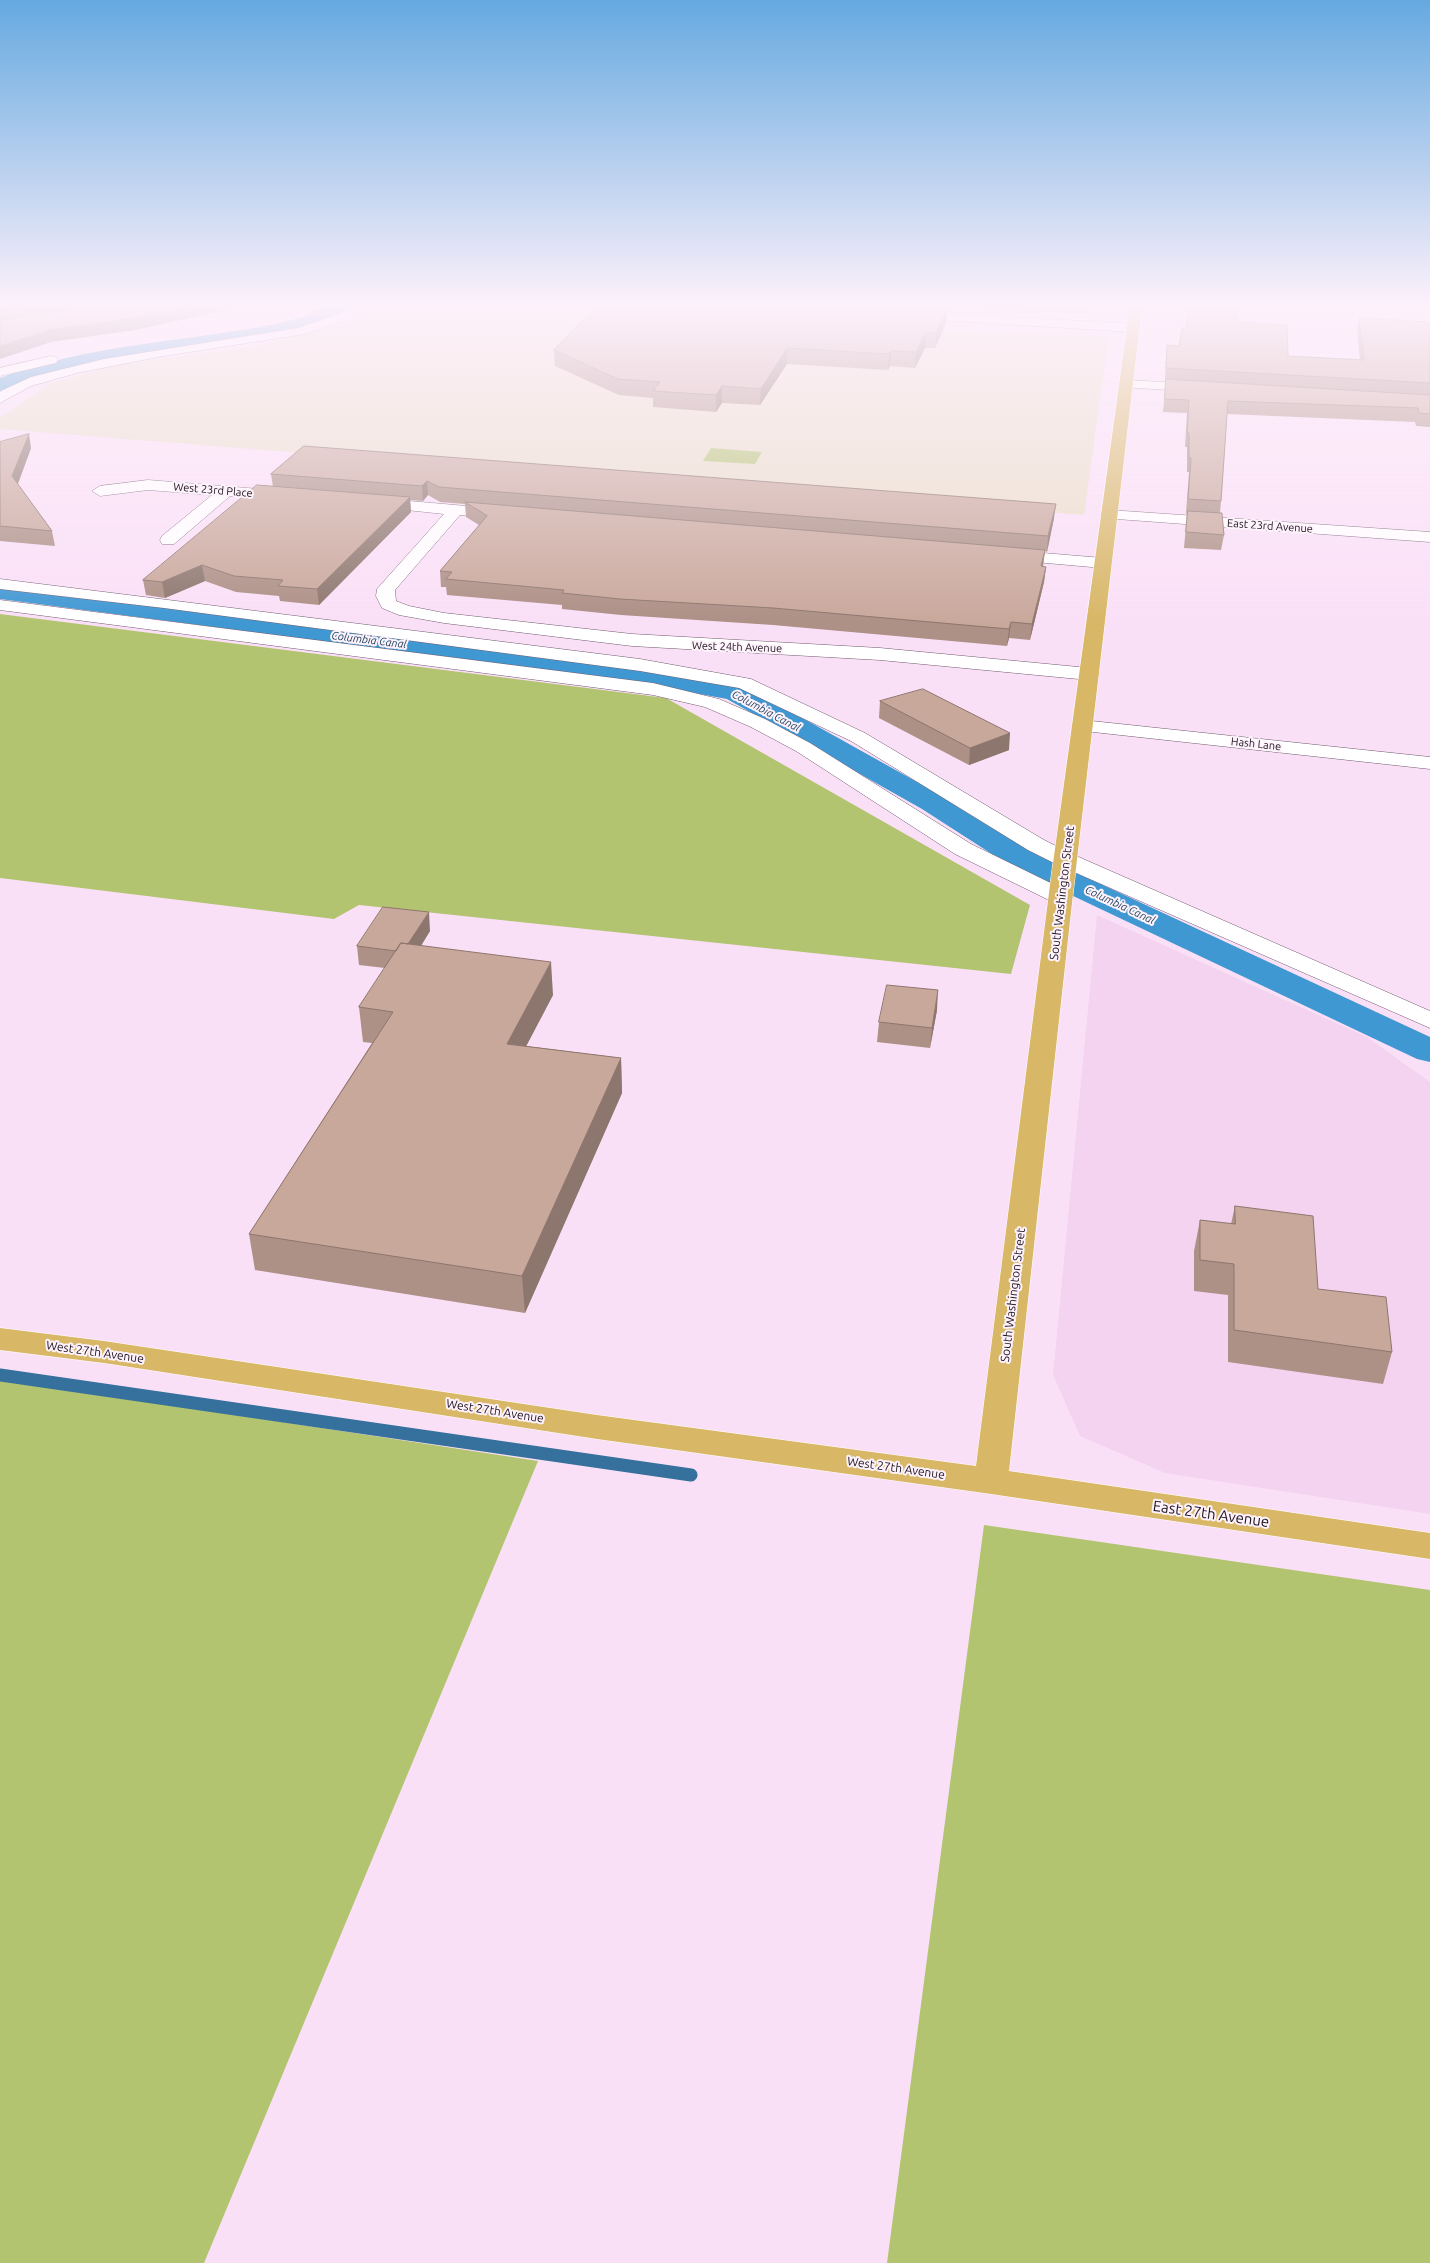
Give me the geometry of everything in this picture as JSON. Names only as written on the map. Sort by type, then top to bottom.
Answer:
[{"type":"main road","name":"South Washington Street","points":[[991,1481],[1063,879],[1122,412]]},
{"type":"main road","name":"West 27th Avenue","points":[[0,1339],[104,1352],[597,1427],[991,1481]]},
{"type":"main road","name":"East 27th Avenue","points":[[991,1481],[1430,1546]]},
{"type":"street","name":"West 23rd Place","points":[[100,490],[148,485],[303,497]]},
{"type":"street","points":[[168,540],[227,491]]},
{"type":"street","points":[[361,502],[516,515]]},
{"type":"street","name":"West 24th Avenue","points":[[456,510],[386,589],[385,596],[388,604],[405,611],[444,618],[676,644],[880,654],[1089,674]]},
{"type":"street","name":"East 23rd Avenue","points":[[1109,515],[1430,537]]},
{"type":"street","points":[[994,554],[1103,563]]},
{"type":"street","points":[[0,584],[164,603],[640,665],[744,683],[858,737],[1036,845],[1063,879]]},
{"type":"street","points":[[0,604],[653,689],[712,703],[758,723],[803,747],[963,849],[1063,879],[1430,1020]]},
{"type":"street","points":[[424,637],[444,618]]},
{"type":"street","name":"Hash Lane","points":[[1082,726],[1430,763]]},
{"type":"shaded area","points":[[9,412],[1098,412],[1084,515],[0,429],[0,418]]},
{"type":"shaded area","points":[[1097,915],[1367,1037],[1430,1082],[1430,1514],[1165,1473],[1080,1436],[1053,1375]]},
{"type":"green space","points":[[711,448],[762,452],[755,464],[703,461]]},
{"type":"green space","points":[[0,614],[666,698],[1030,905],[1011,974],[359,905],[334,919],[0,878]]},
{"type":"green space","points":[[0,1379],[538,1461],[204,2263],[0,2263]]},
{"type":"green space","points":[[984,1525],[1430,1590],[1430,2263],[887,2263]]},
{"type":"building","points":[[1188,412],[1227,412],[1221,501],[1188,499],[1191,458],[1189,458],[1189,433],[1187,433]]},
{"type":"building","points":[[1419,412],[1430,412],[1430,414]]},
{"type":"building","points":[[29,434],[12,476],[52,531],[0,526],[0,442]]},
{"type":"building","points":[[304,446],[1056,504],[1048,536],[439,487],[427,481],[422,486],[271,474]]},
{"type":"building","points":[[257,485],[410,497],[317,589],[278,586],[283,580],[234,576],[202,565],[162,582],[143,580]]},
{"type":"building","points":[[465,502],[1045,550],[1041,566],[1046,567],[1032,624],[1011,622],[1009,629],[773,608],[620,599],[562,593],[564,590],[446,579],[452,572],[440,571],[487,516]]},
{"type":"building","points":[[1188,511],[1222,513],[1224,535],[1186,532]]},
{"type":"building","points":[[923,689],[1010,733],[970,748],[880,701]]},
{"type":"building","points":[[383,907],[429,912],[408,944],[401,943],[396,951],[357,946]]},
{"type":"building","points":[[401,943],[551,962],[507,1044],[621,1058],[522,1276],[249,1234],[393,1012],[359,1007]]},
{"type":"building","points":[[887,985],[938,990],[932,1028],[879,1022]]},
{"type":"building","points":[[1235,1206],[1313,1216],[1318,1289],[1386,1297],[1392,1352],[1234,1330],[1234,1264],[1200,1260],[1200,1220],[1235,1224]]},
{"type":"waterway","name":"Columbia Canal","points":[[0,592],[634,674],[735,692],[933,803],[1023,860],[1430,1051]]},
{"type":"waterway","points":[[0,1375],[691,1475]]}]
